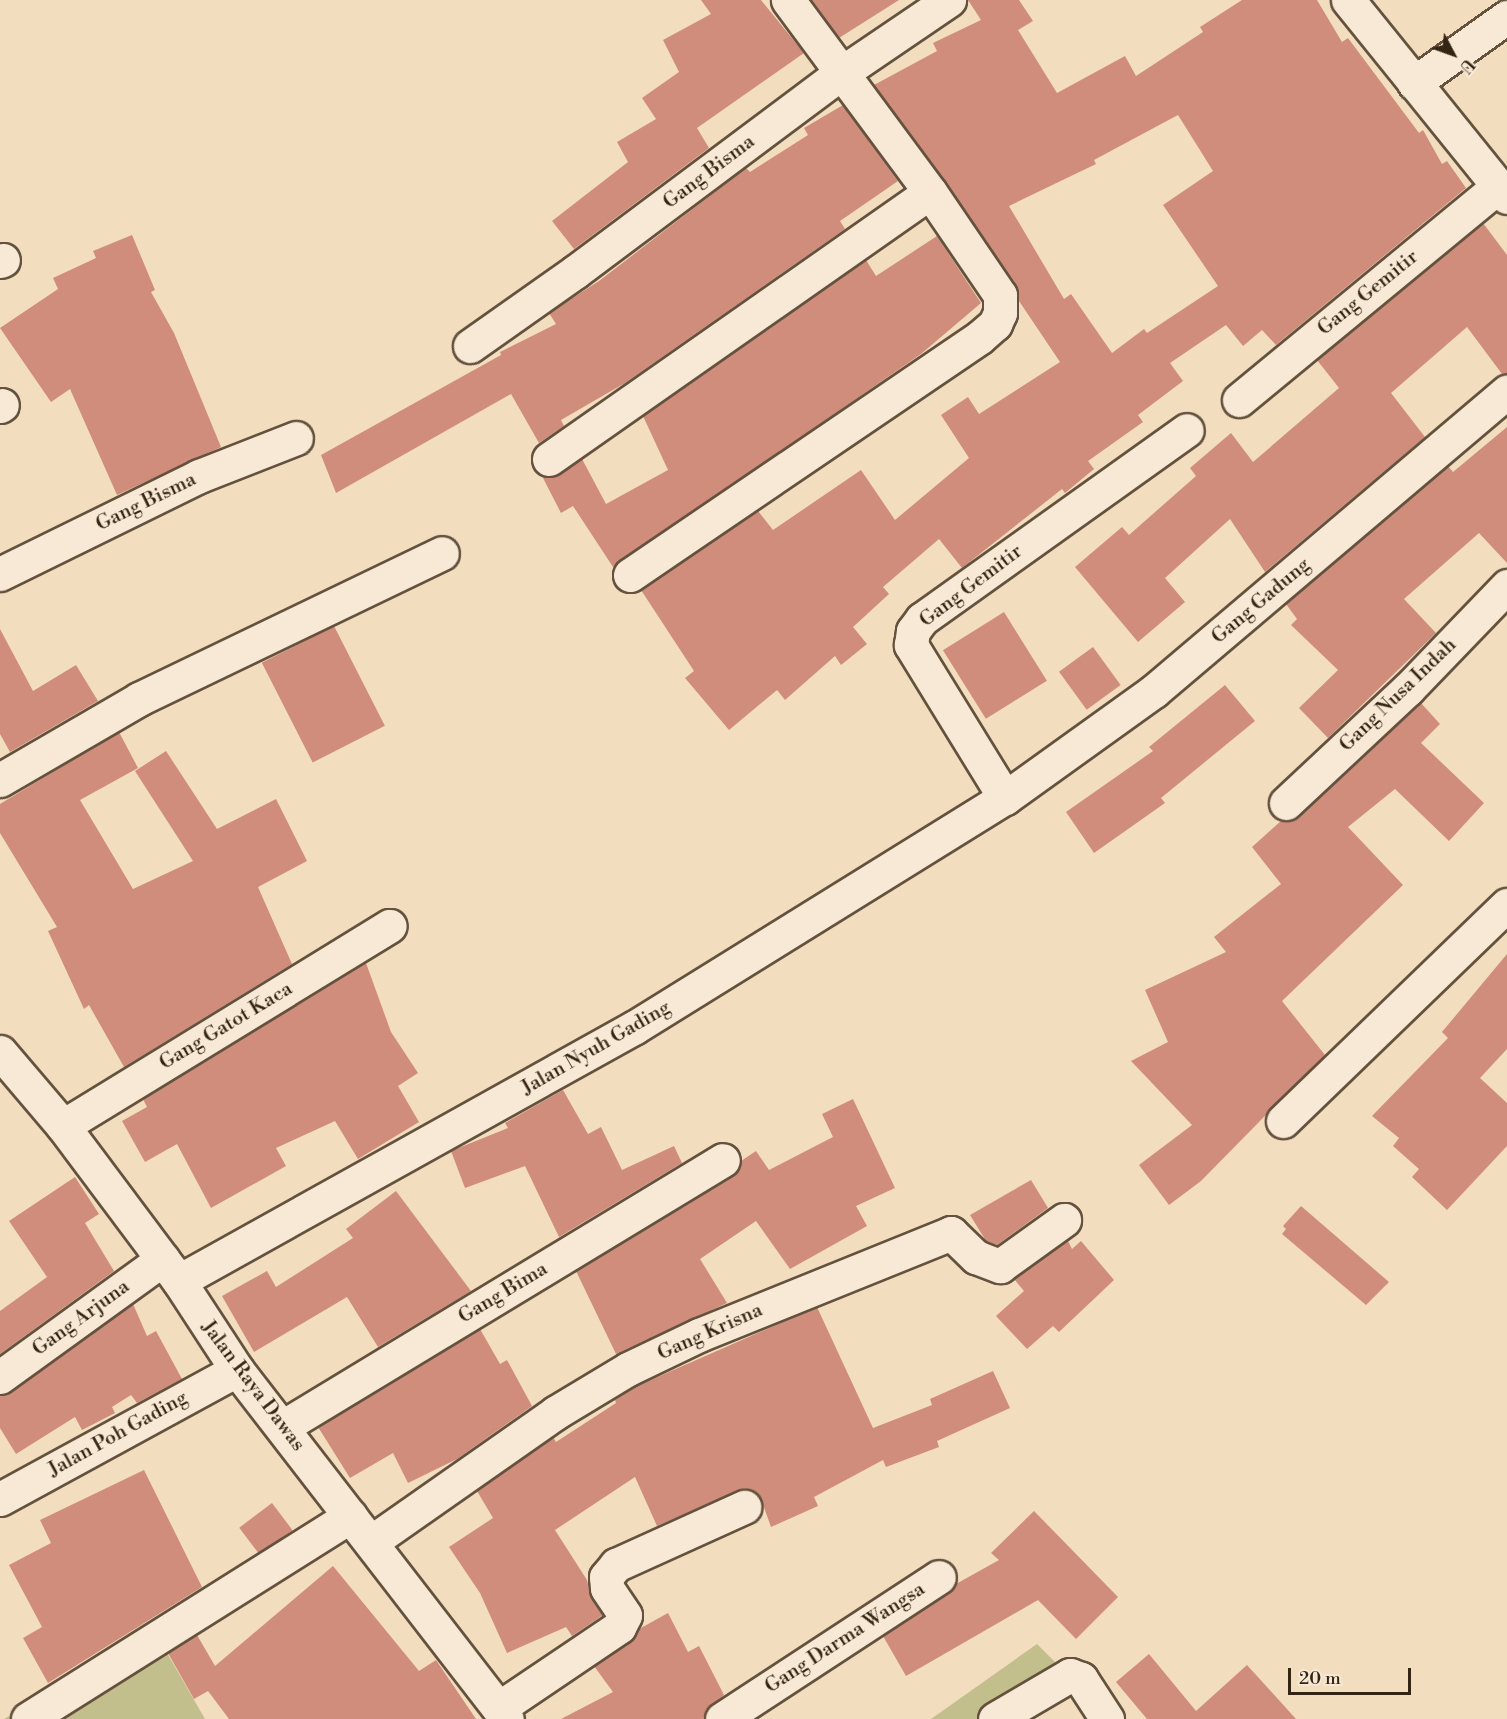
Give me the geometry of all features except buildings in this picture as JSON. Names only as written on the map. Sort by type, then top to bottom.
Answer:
[{"type":"street","points":[[630,575],[995,324],[1002,302],[1000,295],[930,192],[840,74],[788,0]]},
{"type":"street","name":"Gang Bisma","points":[[470,346],[575,272],[840,74],[949,0]]},
{"type":"street","points":[[1348,0],[1502,192]]},
{"type":"street","points":[[1414,83],[1507,17]]},
{"type":"street","points":[[549,459],[930,192]]},
{"type":"street","name":"Gang Gemitir","points":[[1239,400],[1502,192]]},
{"type":"street","name":"Gang Gadung","points":[[1005,798],[1154,691],[1507,392]]},
{"type":"street","name":"Gang Gemitir","points":[[1005,798],[911,645],[913,631],[922,619],[1187,430]]},
{"type":"street","name":"Gang Bisma","points":[[0,574],[199,476],[296,438]]},
{"type":"street","points":[[0,780],[139,699],[442,553]]},
{"type":"street","name":"Gang Nusa Indah","points":[[1286,803],[1408,689],[1507,586]]},
{"type":"street","name":"Jalan Nyuh Gading","points":[[171,1270],[635,1028],[1005,798]]},
{"type":"street","points":[[1282,1121],[1507,905]]},
{"type":"street","name":"Gang Gatot Kaca","points":[[63,1126],[390,926]]},
{"type":"street","name":"Jalan Raya Dawas","points":[[0,1052],[63,1126],[171,1270],[237,1370],[284,1426],[350,1516],[503,1714]]},
{"type":"street","name":"Gang Bima","points":[[284,1426],[723,1160]]},
{"type":"street","name":"Gang Krisna","points":[[371,1542],[555,1413],[628,1369],[699,1335],[951,1233],[976,1257],[1000,1266],[1064,1220]]},
{"type":"street","name":"Gang Arjuna","points":[[0,1377],[171,1270]]},
{"type":"street","name":"Jalan Poh Gading","points":[[0,1499],[237,1370]]},
{"type":"street","points":[[503,1714],[619,1627],[625,1615],[607,1588],[606,1577],[616,1565],[744,1507]]},
{"type":"street","points":[[28,1719],[350,1516]]},
{"type":"street","name":"Gang Darma Wangsa","points":[[722,1719],[939,1577]]},
{"type":"street","points":[[995,1719],[1070,1675],[1082,1679],[1107,1719]]},
{"type":"shaded area","points":[[155,1632],[205,1719],[4,1719]]},
{"type":"shaded area","points":[[1037,1644],[1064,1671],[1023,1719],[931,1719]]}]
